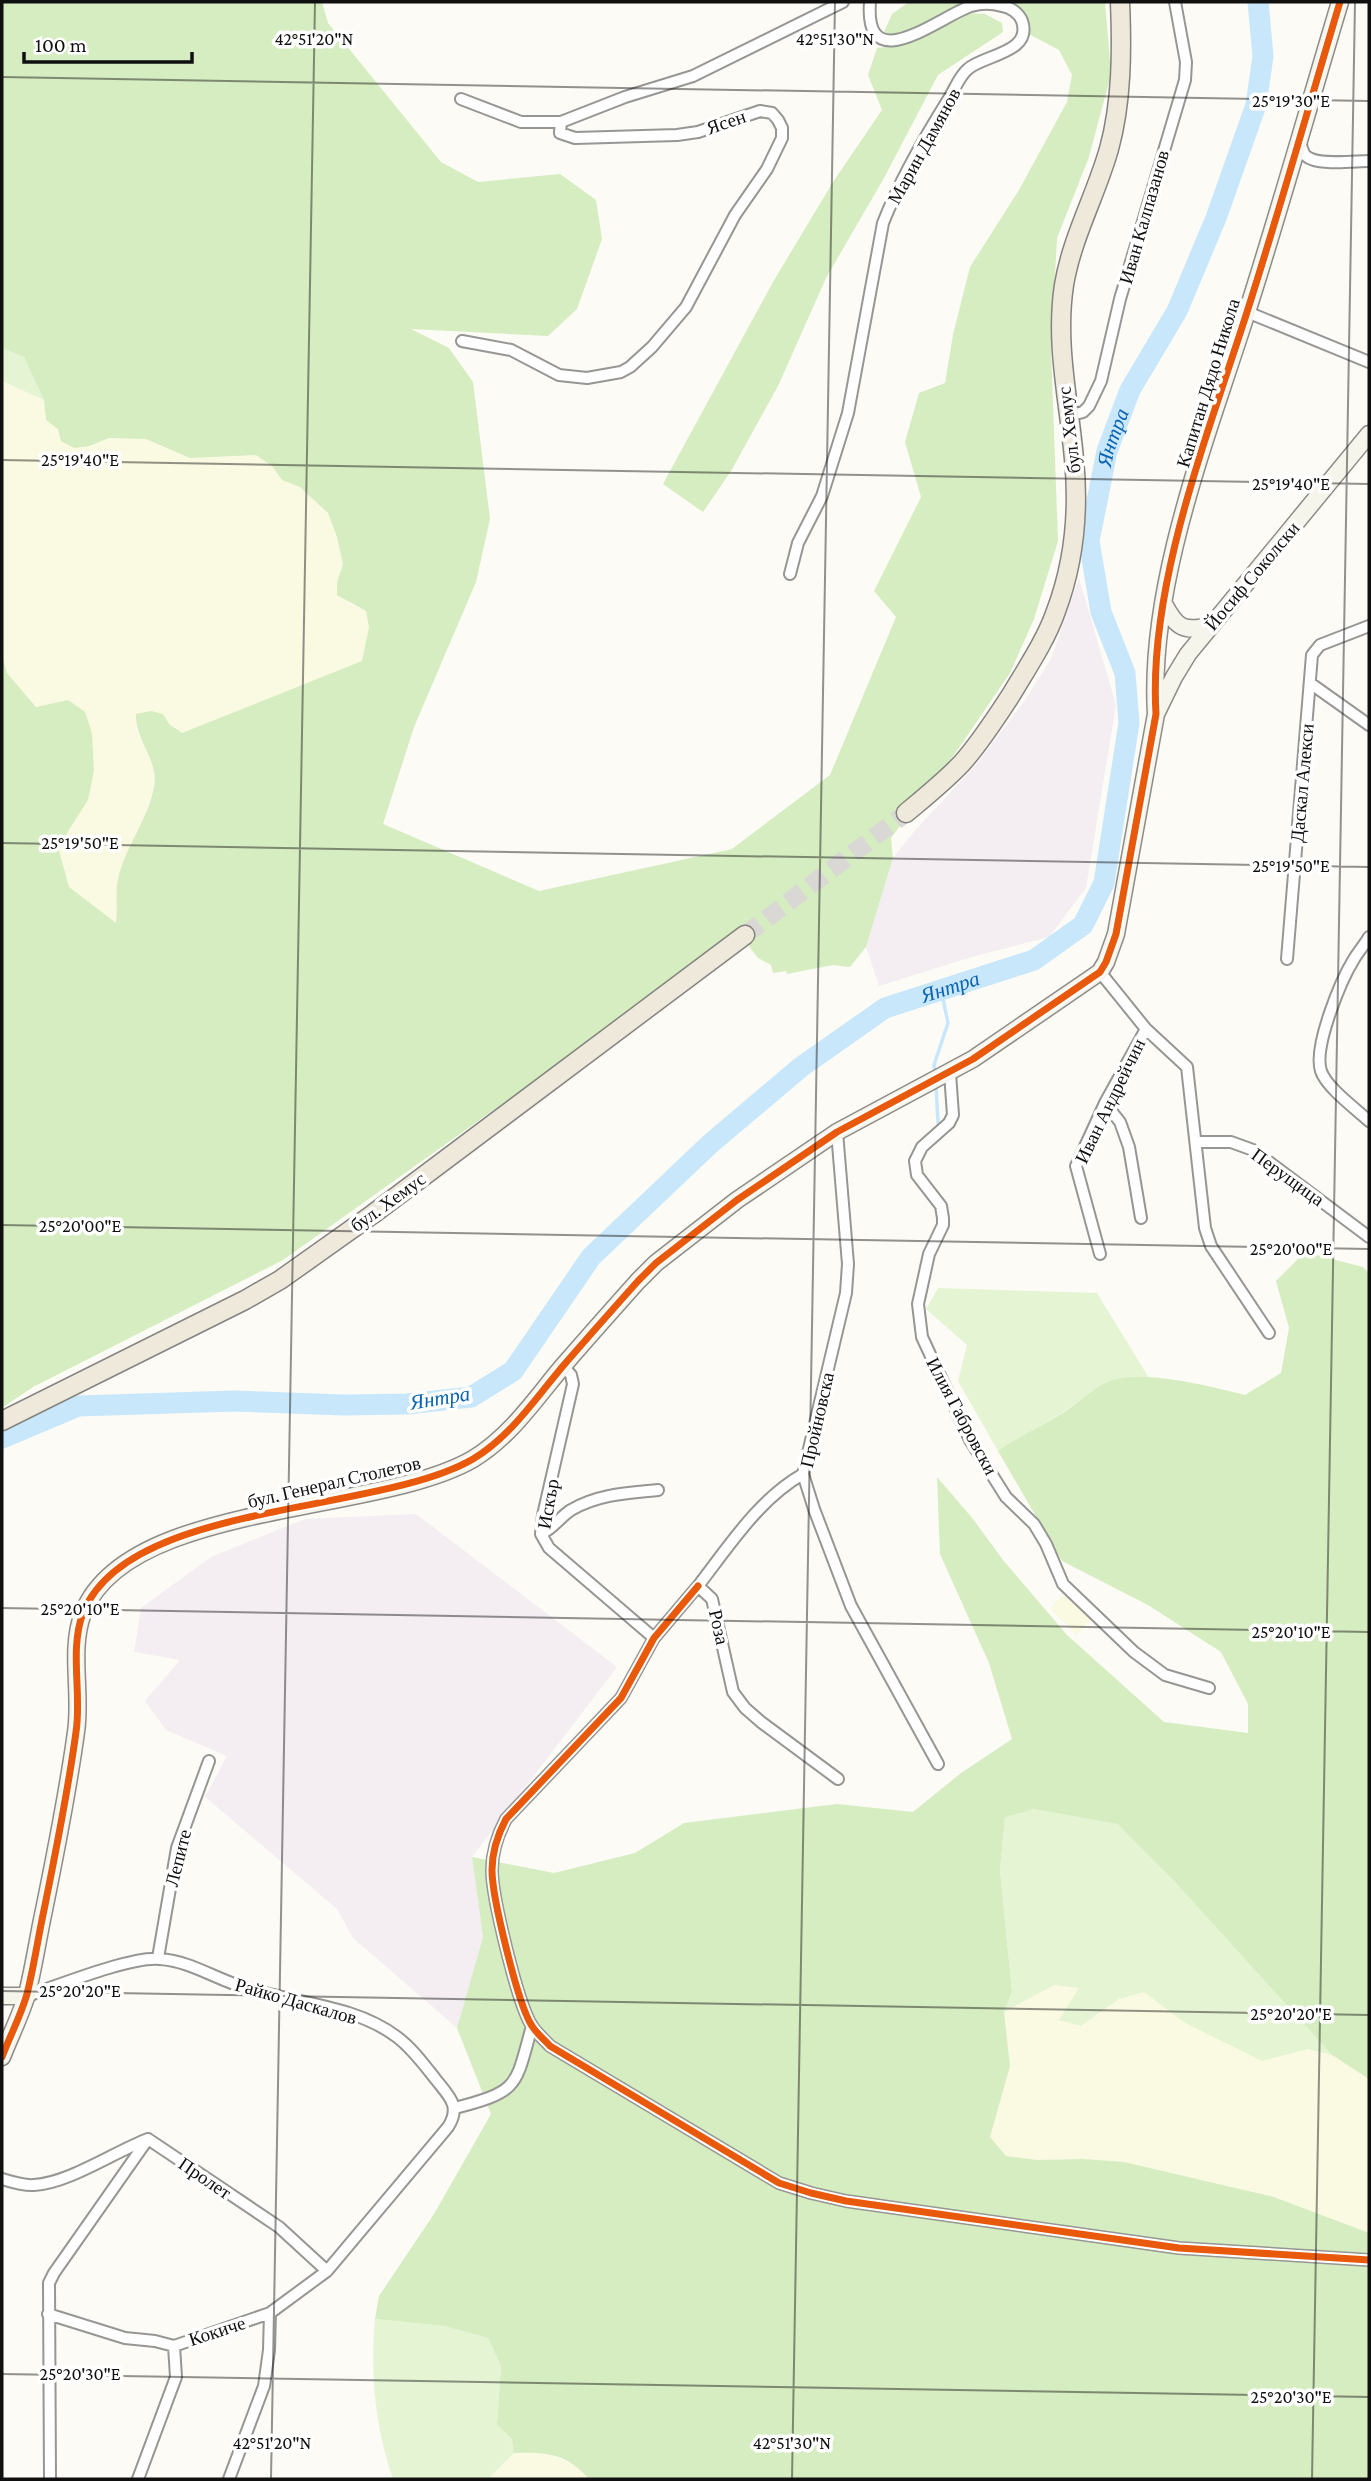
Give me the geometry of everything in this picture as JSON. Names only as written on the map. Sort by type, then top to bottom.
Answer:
[{"type":"main road","name":"бул. Хемус","points":[[906,813],[962,763],[991,725],[1029,665],[1056,612],[1070,561],[1076,517],[1074,460],[1063,379],[1061,335],[1064,285],[1074,244],[1110,148],[1118,109],[1120,2]]},
{"type":"main road","name":"бул. Хемус","points":[[2,1421],[280,1280],[373,1214],[745,935]]},
{"type":"street","points":[[461,99],[521,122],[561,122],[625,97],[692,76],[843,2]]},
{"type":"street","name":"Марин Дамянов","points":[[790,573],[797,543],[822,496],[848,413],[864,339],[883,223],[893,198],[926,135],[967,69],[1008,51],[1020,41],[1023,31],[1022,20],[1010,7],[991,3],[972,6],[909,38],[881,38],[872,31],[870,2]]},
{"type":"street","name":"Иван Калпазанов","points":[[1068,416],[1083,412],[1089,406],[1101,381],[1120,299],[1182,91],[1186,62],[1175,2]]},
{"type":"street","name":"Капитан Дядо Никола","points":[[1100,972],[1116,934],[1156,714],[1157,653],[1176,543],[1340,2]]},
{"type":"street","name":"Ясен","points":[[461,341],[511,349],[559,374],[587,378],[621,372],[630,367],[652,347],[686,307],[735,215],[767,169],[782,138],[779,120],[772,113],[760,111],[698,132],[657,137],[575,138],[560,133],[561,122]]},
{"type":"street","points":[[1299,137],[1303,152],[1307,157],[1319,162],[1369,161]]},
{"type":"street","points":[[1247,312],[1369,362]]},
{"type":"street","name":"Йосиф Соколски","points":[[1156,714],[1188,654],[1369,434]]},
{"type":"street","points":[[1164,604],[1172,619],[1188,630],[1210,626]]},
{"type":"street","name":"Даскал Алекси","points":[[1287,959],[1311,661],[1315,649],[1369,626]]},
{"type":"street","points":[[1310,683],[1369,725]]},
{"type":"street","points":[[1369,937],[1353,960],[1327,1020],[1319,1055],[1321,1072],[1329,1084],[1369,1121]]},
{"type":"street","points":[[940,1078],[1034,1019],[1100,972],[1146,1029],[1187,1067],[1205,1228],[1211,1247],[1269,1333]]},
{"type":"street","name":"Иван Андрейчин","points":[[1100,1254],[1076,1166],[1105,1103],[1146,1029]]},
{"type":"street","name":"бул. Генерал Столетов","points":[[2,2057],[27,1996],[51,1875],[77,1728],[77,1650],[83,1613],[107,1578],[131,1560],[163,1542],[207,1527],[416,1482],[455,1468],[487,1449],[509,1431],[638,1280],[656,1263],[737,1200],[837,1132],[940,1078]]},
{"type":"street","name":"Илия Габровски","points":[[940,1078],[953,1115],[949,1123],[922,1147],[915,1161],[917,1175],[941,1206],[943,1217],[943,1225],[929,1254],[918,1304],[922,1337],[929,1354],[970,1440],[1006,1497],[1034,1524],[1046,1544],[1063,1584],[1134,1651],[1165,1675],[1209,1688]]},
{"type":"street","points":[[1105,1103],[1120,1122],[1129,1147],[1141,1218]]},
{"type":"street","name":"Пройновска","points":[[837,1132],[848,1264],[846,1293],[803,1474],[851,1606],[938,1764]]},
{"type":"street","name":"Перущица","points":[[1197,1142],[1231,1142],[1253,1150],[1369,1237]]},
{"type":"street","name":"Искър","points":[[563,1366],[571,1375],[573,1384],[541,1534],[549,1548],[654,1639]]},
{"type":"street","name":"Роза","points":[[803,1474],[779,1488],[698,1586],[712,1599],[733,1692],[745,1708],[761,1722],[838,1779]]},
{"type":"street","points":[[541,1534],[550,1530],[568,1512],[589,1500],[618,1493],[658,1490]]},
{"type":"street","points":[[698,1586],[654,1639],[621,1698],[506,1819],[493,1850],[492,1874],[505,1940],[523,2004],[532,2026],[551,2046],[779,2183],[811,2193],[846,2201],[1179,2248],[1369,2260]]},
{"type":"street","name":"Лепите","points":[[158,1958],[177,1848],[209,1762]]},
{"type":"street","name":"Райко Даскалов","points":[[27,1996],[132,1962],[158,1958],[187,1965],[244,1988],[309,2002],[381,2026],[400,2039],[421,2061],[448,2094],[455,2108]]},
{"type":"street","points":[[2,1996],[27,1996]]},
{"type":"street","points":[[270,2313],[327,2271],[448,2127],[454,2118],[455,2108],[490,2099],[512,2085],[521,2069],[532,2026]]},
{"type":"street","points":[[2,2179],[34,2185],[66,2177],[148,2139]]},
{"type":"street","points":[[50,2479],[50,2283],[54,2273],[148,2139]]},
{"type":"street","name":"Пролет","points":[[148,2139],[279,2227],[327,2271]]},
{"type":"street","name":"Кокиче","points":[[138,2479],[176,2377],[174,2346],[270,2313],[264,2386],[229,2479]]},
{"type":"street","points":[[48,2314],[125,2338],[174,2346]]},
{"type":"shaded area","points":[[1079,578],[1116,705],[1086,888],[1049,937],[975,956],[879,986],[866,947],[893,858],[976,765],[1025,700],[1051,659]]},
{"type":"shaded area","points":[[416,1514],[617,1667],[472,1857],[483,1937],[457,2028],[353,1938],[337,1909],[205,1797],[227,1756],[166,1730],[145,1701],[180,1660],[134,1652],[141,1608],[211,1557],[305,1519]]},
{"type":"green space","points":[[2,2],[322,2],[328,23],[441,162],[478,182],[560,174],[596,200],[602,239],[577,309],[548,336],[411,329],[449,348],[473,382],[490,519],[476,582],[414,727],[383,824],[539,891],[732,849],[830,775],[896,617],[874,591],[921,497],[905,442],[919,393],[945,383],[953,335],[970,267],[1019,190],[1067,102],[1072,75],[1059,50],[1023,31],[1010,7],[972,6],[909,38],[881,39],[892,14],[909,2],[1105,2],[1111,74],[1089,157],[1057,238],[1051,350],[1058,541],[1034,619],[1010,673],[956,752],[891,838],[893,858],[866,947],[850,967],[833,965],[787,974],[786,971],[773,973],[771,965],[758,958],[738,932],[652,997],[283,1260],[33,1387],[2,1408],[2,655],[7,673],[36,707],[68,700],[85,712],[92,733],[94,771],[88,800],[58,847],[69,887],[116,923],[121,867],[147,811],[155,777],[139,733],[136,714],[151,711],[163,714],[169,724],[182,733],[362,661],[369,627],[366,611],[337,595],[337,582],[343,564],[337,537],[328,513],[300,487],[282,480],[272,466],[256,455],[190,458],[146,439],[109,438],[89,446],[74,448],[61,441],[58,429],[46,420],[44,400],[24,357],[2,348]]},
{"type":"green space","points":[[967,13],[985,14],[1002,23],[1003,32],[938,75],[884,178],[826,278],[778,386],[731,471],[703,512],[663,484],[773,282],[833,182],[882,110],[868,75],[877,48],[898,46]]},
{"type":"green space","points":[[2,348],[24,357],[44,400],[2,381]]},
{"type":"green space","points":[[2,381],[44,400],[46,420],[89,446],[109,438],[146,439],[190,458],[257,455],[272,466],[282,480],[300,487],[328,513],[343,564],[337,582],[350,604],[366,611],[369,627],[362,661],[182,733],[169,724],[135,727],[154,766],[154,787],[118,879],[116,924],[69,887],[58,846],[88,800],[94,772],[92,733],[68,700],[37,707],[7,673],[2,655]]},
{"type":"green space","points":[[1305,1252],[1363,1267],[1369,1273],[1369,2079],[1332,2055],[1174,1881],[1118,1824],[1034,1809],[1005,1817],[1000,1870],[1012,1992],[1004,2012],[1010,2066],[990,2137],[1006,2156],[1037,2160],[1124,2162],[1274,2197],[1369,2233],[1369,2479],[589,2479],[564,2459],[546,2454],[514,2453],[512,2440],[497,2424],[501,2366],[488,2338],[444,2326],[375,2319],[379,2296],[434,2214],[491,2114],[457,2028],[483,1937],[472,1857],[554,1873],[635,1853],[684,1823],[837,1804],[913,1812],[961,1773],[1012,1739],[989,1663],[940,1554],[937,1477],[1067,1635],[1164,1722],[1248,1733],[1248,1704],[1221,1652],[1148,1605],[1062,1561],[998,1451],[1063,1413],[1096,1389],[1117,1379],[1165,1379],[1245,1395],[1281,1373],[1289,1328],[1276,1281]]},
{"type":"green space","points":[[938,1288],[1097,1293],[1149,1378],[1116,1379],[1095,1389],[1062,1413],[998,1451],[958,1381],[967,1345],[926,1309]]},
{"type":"green space","points":[[1064,1594],[1091,1620],[1076,1635],[1050,1608]]},
{"type":"green space","points":[[1034,1809],[1118,1823],[1332,2055],[1308,2049],[1262,2061],[1185,2023],[1144,1992],[1119,1999],[1081,2026],[1059,2020],[1079,1988],[1054,1985],[1004,2012],[1012,1992],[1000,1870],[1005,1816]]},
{"type":"green space","points":[[1054,1985],[1080,1988],[1060,2020],[1081,2026],[1119,1999],[1145,1992],[1185,2023],[1262,2061],[1308,2049],[1332,2055],[1369,2079],[1369,2233],[1275,2197],[1124,2162],[1037,2160],[1006,2156],[990,2137],[1010,2066],[1004,2012]]},
{"type":"green space","points":[[375,2319],[444,2326],[488,2338],[501,2366],[497,2423],[512,2441],[514,2453],[488,2479],[393,2479],[375,2400]]},
{"type":"green space","points":[[546,2452],[577,2466],[589,2479],[488,2479],[514,2453]]},
{"type":"waterway","name":"Янтра","points":[[2,1438],[78,1406],[234,1401],[407,1404],[471,1397],[513,1371],[591,1257],[710,1144],[801,1067],[885,1008],[1034,960],[1083,925],[1104,883],[1129,723],[1125,673],[1101,612],[1089,541],[1107,451],[1130,390],[1177,311],[1216,218],[1256,105],[1263,56],[1258,2]]},
{"type":"waterway","points":[[935,1075],[934,1065],[948,1023],[941,989]]},
{"type":"waterway","points":[[936,1086],[938,1123]]},
{"type":"tunnel","points":[[745,935],[906,813]]},
{"type":"cycle path","points":[[2,2057],[27,1994],[66,1799],[77,1717],[76,1657],[79,1627],[83,1613],[108,1577],[149,1550],[200,1530],[258,1515],[378,1491],[430,1477],[473,1459],[511,1428],[656,1263],[737,1200],[837,1132],[973,1059],[1100,972],[1116,934],[1156,714],[1156,664],[1161,614],[1171,562],[1199,459],[1259,273],[1340,2]]},
{"type":"cycle path","points":[[698,1586],[654,1638],[621,1698],[506,1819],[500,1831],[492,1863],[493,1884],[513,1975],[526,2014],[536,2032],[550,2046],[779,2183],[811,2193],[846,2201],[1179,2248],[1369,2260]]}]
